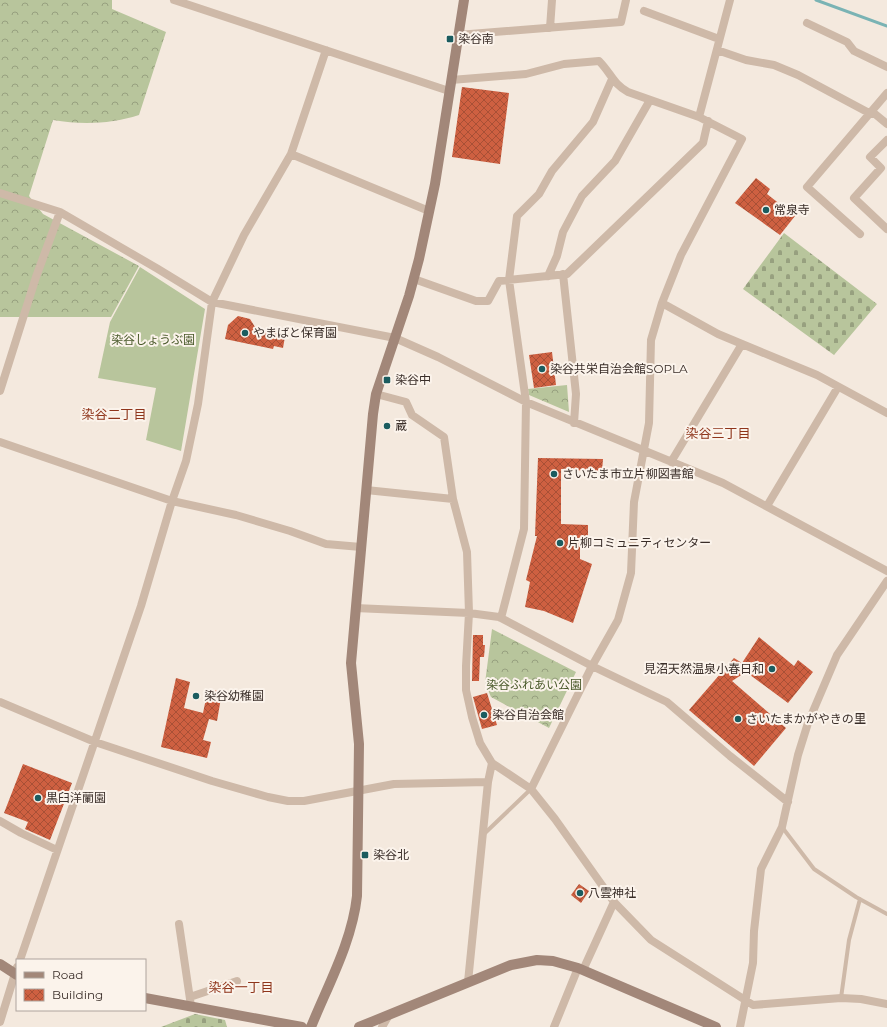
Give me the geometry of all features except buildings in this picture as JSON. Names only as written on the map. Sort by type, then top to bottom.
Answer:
[{"type":"street","points":[[174,0],[449,91]]},
{"type":"street","points":[[311,1027],[355,917],[357,896],[359,744],[351,663],[376,394],[414,279],[429,211],[464,0]]},
{"type":"street","points":[[550,28],[552,0]]},
{"type":"street","points":[[458,35],[621,22],[626,0]]},
{"type":"street","points":[[699,117],[730,0]]},
{"type":"street","points":[[644,11],[719,39]]},
{"type":"street","points":[[807,24],[847,42],[854,51],[887,66]]},
{"type":"street","points":[[20,959],[95,742],[121,660],[141,606],[172,501],[186,461],[192,436],[208,341],[212,302],[244,235],[291,154],[326,50]]},
{"type":"street","points":[[717,50],[746,60],[774,65],[786,70],[871,114],[875,114],[887,124]]},
{"type":"street","points":[[451,80],[526,74],[564,64],[599,60],[608,70],[612,79],[618,86],[628,92],[699,117],[742,139],[693,228],[680,255],[662,303],[651,340],[649,423],[634,502],[631,573],[618,620],[592,666],[531,789]]},
{"type":"street","points":[[500,618],[524,529],[526,402],[509,280],[517,216],[539,194],[552,171],[593,122],[612,79]]},
{"type":"street","points":[[860,234],[807,187],[887,94]]},
{"type":"street","points":[[548,276],[557,256],[563,232],[582,196],[615,161],[650,100]]},
{"type":"street","points":[[414,279],[476,301],[488,301],[499,281],[567,274],[611,233],[702,143],[708,121]]},
{"type":"street","points":[[887,140],[870,158],[881,168],[854,198],[887,229]]},
{"type":"street","points":[[291,154],[429,211]]},
{"type":"street","points":[[0,193],[60,212],[212,302],[395,338],[438,357],[526,402],[644,452],[723,483],[887,570]]},
{"type":"street","points":[[0,391],[36,277],[60,212]]},
{"type":"street","points":[[564,274],[576,394],[574,423]]},
{"type":"street","points":[[662,303],[718,334],[816,375],[887,413]]},
{"type":"street","points":[[671,462],[742,344]]},
{"type":"street","points":[[767,506],[838,387]]},
{"type":"street","points":[[376,394],[406,402],[412,415],[444,437],[453,499],[467,552],[469,613],[466,690],[480,743],[492,763],[531,789],[555,819],[614,902],[652,940],[747,1002],[753,1005],[840,998],[861,999],[887,1004]]},
{"type":"street","points":[[0,442],[172,501],[236,516],[290,531],[326,544],[361,547]]},
{"type":"street","points":[[366,490],[453,499]]},
{"type":"street","points":[[740,1027],[747,1002],[753,963],[754,931],[761,869],[782,827],[798,755],[808,723],[837,655],[887,582]]},
{"type":"street","points":[[356,608],[469,613],[500,618],[592,666],[667,702],[730,756],[788,802]]},
{"type":"street","points":[[0,702],[95,742],[212,781],[268,797],[288,801],[304,801],[394,784],[488,782]]},
{"type":"street","points":[[468,982],[488,782],[492,763]]},
{"type":"street","points":[[0,821],[21,834],[57,850]]},
{"type":"street","points":[[554,1027],[580,969],[614,902]]},
{"type":"street","points":[[179,924],[191,1002]]},
{"type":"street","points":[[359,1027],[511,965],[525,962],[552,961],[580,969],[716,1027]]},
{"type":"street","points":[[0,964],[16,972],[0,1022]]},
{"type":"street","points":[[191,1002],[237,981]]},
{"type":"street","points":[[146,998],[191,1002],[302,1027]]},
{"type":"street","points":[[382,1027],[389,1015]]},
{"type":"lane","points":[[483,835],[531,789]]},
{"type":"lane","points":[[782,827],[814,869],[860,899],[887,914]]},
{"type":"lane","points":[[840,998],[849,940],[860,899]]},
{"type":"green space","points":[[0,0],[112,0],[112,9],[166,32],[139,115],[96,123],[75,123],[53,120],[29,196],[43,214],[139,266],[111,317],[0,317]]},
{"type":"green space","points":[[784,233],[877,304],[834,355],[743,289]]},
{"type":"green space","name":"染谷しょうぶ園","points":[[140,267],[205,309],[181,451],[146,440],[156,388],[98,378],[110,322]]},
{"type":"green space","points":[[567,385],[569,412],[529,395],[528,389]]},
{"type":"green space","name":"染谷ふれあい公園","points":[[492,629],[576,672],[549,728],[491,697],[485,683]]},
{"type":"green space","points":[[195,1014],[225,1020],[227,1027],[161,1027]]},
{"type":"waterway","points":[[816,0],[887,26]]},
{"type":"place","name":"染谷南","points":[[450,39]]},
{"type":"place","name":"常泉寺","points":[[766,210]]},
{"type":"place","name":"やまばと保育園","points":[[245,333]]},
{"type":"place","name":"染谷共栄自治会館SOPLA","points":[[542,369]]},
{"type":"place","name":"染谷中","points":[[387,380]]},
{"type":"place","name":"蔵","points":[[387,426]]},
{"type":"place","name":"さいたま市立片柳図書館","points":[[554,474]]},
{"type":"place","name":"片柳コミュニティセンター","points":[[560,543]]},
{"type":"place","name":"見沼天然温泉小春日和","points":[[772,669]]},
{"type":"place","name":"染谷幼稚園","points":[[196,696]]},
{"type":"place","name":"染谷自治会館","points":[[484,715]]},
{"type":"place","name":"さいたまかがやきの里","points":[[738,719]]},
{"type":"place","name":"黒臼洋蘭園","points":[[38,798]]},
{"type":"place","name":"染谷北","points":[[365,855]]},
{"type":"place","name":"八雲神社","points":[[580,893]]},
{"type":"district","name":"染谷二丁目","points":[[114,414]]},
{"type":"district","name":"染谷三丁目","points":[[718,433]]},
{"type":"district","name":"染谷一丁目","points":[[241,987]]}]
